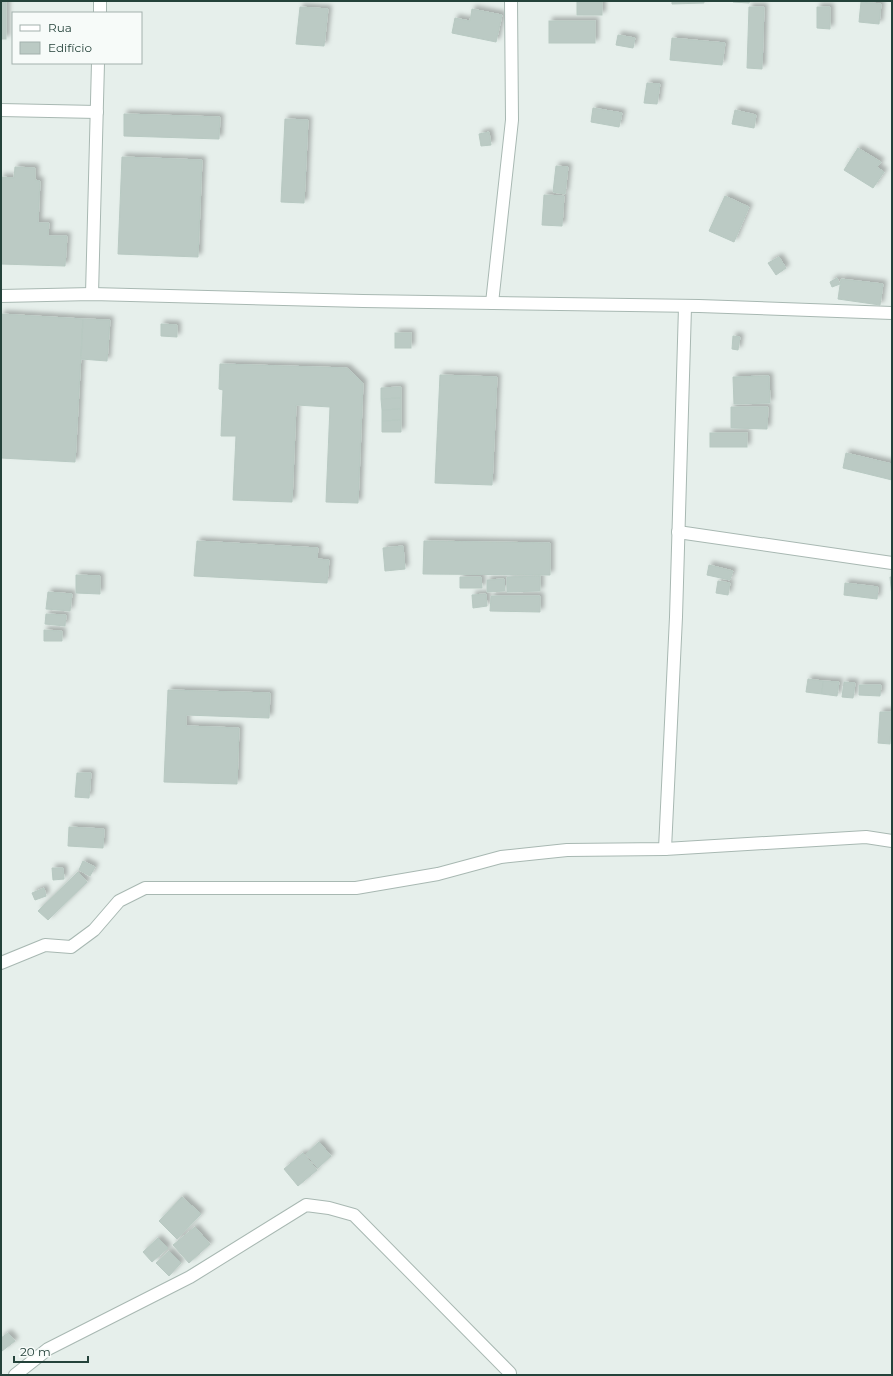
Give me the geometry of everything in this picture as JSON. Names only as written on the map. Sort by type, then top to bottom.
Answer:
[{"type":"street","points":[[100,1],[100,12]]},
{"type":"street","points":[[492,303],[512,120],[511,1]]},
{"type":"street","points":[[92,294],[98,64]]},
{"type":"street","points":[[1,110],[97,112]]},
{"type":"street","points":[[1,296],[92,294],[741,307],[892,313]]},
{"type":"street","points":[[665,849],[676,617],[685,307]]},
{"type":"street","points":[[678,532],[892,563]]},
{"type":"street","points":[[1,964],[45,945],[71,947],[94,930],[119,901],[145,888],[356,888],[438,874],[501,858],[567,850],[665,849],[866,837],[892,841]]},
{"type":"street","points":[[15,1375],[48,1349],[190,1277],[306,1205],[329,1208],[354,1216],[510,1373]]},
{"type":"building","points":[[1,1],[6,1],[6,39],[1,39]]},
{"type":"building","points":[[577,1],[602,1],[602,15],[577,15]]},
{"type":"building","points":[[672,1],[704,1],[704,3],[672,4]]},
{"type":"building","points":[[733,1],[750,1],[749,3]]},
{"type":"building","points":[[861,2],[881,4],[879,24],[859,22]]},
{"type":"building","points":[[300,7],[328,9],[324,46],[296,44]]},
{"type":"building","points":[[749,7],[764,7],[762,69],[747,68]]},
{"type":"building","points":[[817,7],[830,7],[830,29],[817,28]]},
{"type":"building","points":[[472,9],[502,15],[496,42],[452,33],[455,18],[470,21]]},
{"type":"building","points":[[549,21],[595,21],[595,43],[549,43]]},
{"type":"building","points":[[618,35],[635,38],[633,48],[616,45]]},
{"type":"building","points":[[672,38],[725,43],[722,65],[670,60]]},
{"type":"building","points":[[647,83],[660,84],[657,104],[644,103]]},
{"type":"building","points":[[593,108],[622,113],[619,127],[591,122]]},
{"type":"building","points":[[735,110],[756,115],[754,128],[732,124]]},
{"type":"building","points":[[124,114],[220,117],[219,139],[124,136]]},
{"type":"building","points":[[285,119],[308,120],[304,203],[281,202]]},
{"type":"building","points":[[489,132],[491,145],[481,146],[479,134]]},
{"type":"building","points":[[858,148],[881,162],[877,167],[884,172],[873,188],[844,170]]},
{"type":"building","points":[[122,157],[202,160],[198,257],[118,254]]},
{"type":"building","points":[[556,166],[568,167],[565,194],[553,192]]},
{"type":"building","points":[[15,167],[35,168],[35,180],[40,181],[38,223],[49,223],[48,236],[67,236],[65,266],[1,264],[1,177],[14,178]]},
{"type":"building","points":[[544,195],[564,196],[562,226],[542,225]]},
{"type":"building","points":[[725,196],[749,207],[734,242],[709,231]]},
{"type":"building","points":[[779,257],[786,268],[776,275],[768,263]]},
{"type":"building","points":[[837,278],[840,284],[832,287],[830,282]]},
{"type":"building","points":[[841,279],[883,284],[880,305],[838,299]]},
{"type":"building","points":[[1,314],[83,319],[75,462],[1,458]]},
{"type":"building","points":[[83,319],[110,320],[107,361],[81,359]]},
{"type":"building","points":[[161,324],[177,325],[177,337],[161,336]]},
{"type":"building","points":[[395,333],[411,333],[411,348],[395,348]]},
{"type":"building","points":[[733,336],[740,337],[738,350],[732,349]]},
{"type":"building","points":[[220,364],[347,368],[363,383],[358,503],[326,502],[330,407],[296,405],[292,502],[233,500],[236,436],[221,436],[223,390],[219,389]]},
{"type":"building","points":[[440,375],[497,377],[492,485],[435,483]]},
{"type":"building","points":[[769,376],[770,403],[734,404],[733,377]]},
{"type":"building","points":[[401,387],[401,398],[381,399],[381,388]]},
{"type":"building","points":[[401,398],[401,409],[382,410],[381,399]]},
{"type":"building","points":[[731,407],[768,407],[767,429],[731,428]]},
{"type":"building","points":[[401,409],[401,420],[382,421],[382,410]]},
{"type":"building","points":[[401,420],[401,432],[382,432],[382,421]]},
{"type":"building","points":[[710,433],[747,433],[747,447],[710,447]]},
{"type":"building","points":[[846,453],[892,464],[892,480],[843,468]]},
{"type":"building","points":[[197,541],[318,548],[317,559],[329,560],[327,583],[194,576]]},
{"type":"building","points":[[424,541],[550,543],[550,575],[423,574]]},
{"type":"building","points":[[403,546],[405,569],[385,571],[383,548]]},
{"type":"building","points":[[709,565],[733,571],[730,580],[707,575]]},
{"type":"building","points":[[76,575],[100,576],[100,594],[76,593]]},
{"type":"building","points":[[540,576],[540,591],[507,592],[507,577]]},
{"type":"building","points":[[460,577],[481,577],[482,588],[460,588]]},
{"type":"building","points":[[890,577],[892,577],[892,597]]},
{"type":"building","points":[[504,579],[505,591],[487,592],[487,580]]},
{"type":"building","points":[[718,581],[730,583],[728,595],[716,593]]},
{"type":"building","points":[[845,583],[878,587],[877,599],[844,595]]},
{"type":"building","points":[[48,592],[72,594],[70,611],[46,609]]},
{"type":"building","points":[[486,594],[487,606],[473,608],[472,595]]},
{"type":"building","points":[[491,596],[540,596],[540,612],[490,611]]},
{"type":"building","points":[[46,614],[66,615],[65,626],[45,624]]},
{"type":"building","points":[[44,630],[62,631],[62,641],[44,641]]},
{"type":"building","points":[[808,679],[823,681],[822,694],[806,692]]},
{"type":"building","points":[[823,681],[839,682],[837,696],[822,694]]},
{"type":"building","points":[[844,682],[855,683],[853,698],[842,697]]},
{"type":"building","points":[[859,685],[881,685],[880,696],[859,695]]},
{"type":"building","points":[[168,690],[270,693],[269,718],[186,715],[186,726],[239,728],[237,784],[164,782]]},
{"type":"building","points":[[880,712],[892,712],[890,744],[878,743]]},
{"type":"building","points":[[77,773],[91,773],[89,798],[75,797]]},
{"type":"building","points":[[69,827],[104,829],[103,848],[68,846]]},
{"type":"building","points":[[83,861],[95,867],[90,876],[79,870]]},
{"type":"building","points":[[52,868],[63,868],[64,879],[53,880]]},
{"type":"building","points":[[78,872],[87,882],[48,920],[38,911]]},
{"type":"building","points":[[44,888],[46,896],[35,900],[32,893]]},
{"type":"building","points":[[319,1142],[331,1156],[318,1168],[306,1154]]},
{"type":"building","points":[[303,1153],[317,1170],[298,1186],[284,1169]]},
{"type":"building","points":[[182,1197],[201,1214],[177,1239],[159,1221]]},
{"type":"building","points":[[195,1227],[210,1244],[189,1263],[173,1245]]},
{"type":"building","points":[[158,1238],[168,1248],[152,1262],[143,1252]]},
{"type":"building","points":[[169,1251],[181,1263],[169,1276],[156,1263]]},
{"type":"building","points":[[8,1333],[15,1341],[2,1351],[1,1338]]}]
